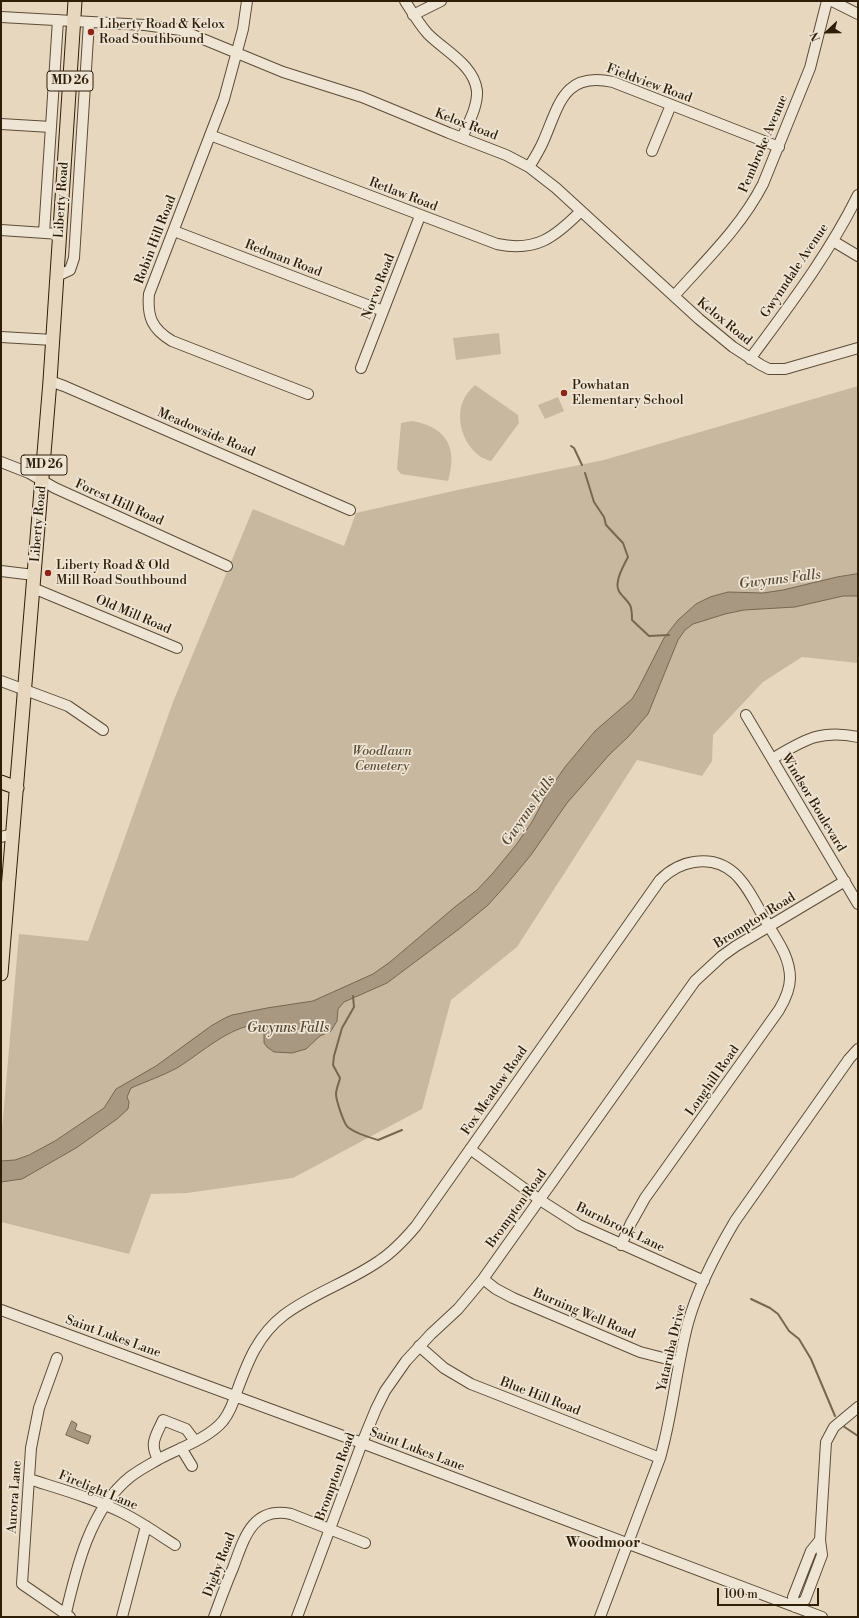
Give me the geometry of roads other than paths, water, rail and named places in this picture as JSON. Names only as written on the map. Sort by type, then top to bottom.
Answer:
[{"type":"main road","name":"Liberty Road","points":[[1,974],[7,835],[17,788],[34,582],[53,340],[75,1]]},
{"type":"main road","points":[[1,782],[17,788]]},
{"type":"street","name":"Robin Hill Road","points":[[247,1],[244,22],[224,99],[149,294],[150,314],[153,324],[158,331],[172,341],[308,394]]},
{"type":"street","points":[[405,1],[413,15],[427,33],[464,65],[475,81],[477,92],[476,102],[462,138]]},
{"type":"street","points":[[413,15],[441,1]]},
{"type":"street","name":"Pembroke Avenue","points":[[674,296],[732,231],[744,215],[763,184],[810,68],[827,1]]},
{"type":"street","points":[[832,1],[858,14]]},
{"type":"street","name":"Kelox Road","points":[[1,17],[145,25],[181,30],[283,72],[362,97],[506,155],[529,167],[551,184],[716,334],[750,358],[769,369],[785,369],[858,348]]},
{"type":"street","points":[[44,233],[58,20]]},
{"type":"street","points":[[57,276],[70,270],[74,258],[89,22]]},
{"type":"street","name":"Fieldview Road","points":[[529,167],[543,142],[558,104],[564,95],[578,83],[592,80],[608,81],[779,147]]},
{"type":"street","points":[[652,150],[671,105]]},
{"type":"street","points":[[1,124],[51,127]]},
{"type":"street","name":"Retlaw Road","points":[[210,135],[484,240],[511,247],[535,244],[547,240],[561,231],[581,211]]},
{"type":"street","name":"Gwynndale Avenue","points":[[750,358],[795,297],[833,241],[858,195]]},
{"type":"street","name":"Norvo Road","points":[[361,368],[420,216]]},
{"type":"street","points":[[1,230],[60,234]]},
{"type":"street","name":"Redman Road","points":[[174,231],[383,311]]},
{"type":"street","points":[[833,241],[858,256]]},
{"type":"street","points":[[1,337],[53,340]]},
{"type":"street","name":"Meadowside Road","points":[[50,381],[350,510]]},
{"type":"street","name":"Forest Hill Road","points":[[1,462],[29,473],[42,481],[227,566]]},
{"type":"street","name":"Old Mill Road","points":[[1,571],[34,582],[178,648]]},
{"type":"street","points":[[1,681],[68,706],[103,730]]},
{"type":"street","name":"Windsor Boulevard","points":[[746,715],[858,904]]},
{"type":"street","points":[[772,759],[795,745],[818,736],[844,734],[858,737]]},
{"type":"street","name":"Fox Meadow Road","points":[[67,1616],[83,1553],[105,1505],[114,1493],[130,1477],[158,1460],[195,1441],[220,1425],[229,1412],[256,1344],[272,1325],[296,1307],[365,1270],[392,1251],[416,1226],[660,880],[672,869],[686,864],[700,861],[717,862],[738,876],[769,926]]},
{"type":"street","name":"Brompton Road","points":[[298,1617],[362,1443],[376,1409],[394,1376],[419,1346],[458,1309],[483,1279],[695,981],[722,956],[845,881]]},
{"type":"street","name":"Longhill Road","points":[[621,1245],[631,1223],[646,1198],[780,1010],[789,990],[789,968],[782,948],[769,926]]},
{"type":"street","name":"Yataruba Drive","points":[[600,1617],[660,1458],[671,1414],[679,1362],[689,1322],[704,1280],[735,1221],[844,1066],[858,1049]]},
{"type":"street","name":"Burnbrook Lane","points":[[470,1149],[540,1200],[579,1225],[621,1245],[704,1280]]},
{"type":"street","name":"Burning Well Road","points":[[483,1279],[496,1289],[514,1298],[630,1348],[650,1355],[679,1362]]},
{"type":"street","name":"Saint Lukes Lane","points":[[1,1310],[362,1443],[822,1617]]},
{"type":"street","name":"Blue Hill Road","points":[[419,1346],[444,1368],[471,1384],[660,1458]]},
{"type":"street","name":"Aurora Lane","points":[[57,1358],[34,1426],[31,1448],[22,1584],[67,1616]]},
{"type":"street","points":[[795,1607],[793,1597],[811,1551],[820,1540],[826,1442],[834,1427],[858,1407]]},
{"type":"street","points":[[158,1460],[153,1446],[162,1420],[186,1429],[195,1441]]},
{"type":"street","points":[[181,1448],[192,1466]]},
{"type":"street","name":"Firelight Lane","points":[[29,1479],[105,1505],[146,1526],[175,1545]]},
{"type":"street","name":"Digby Road","points":[[214,1617],[248,1530],[258,1520],[272,1513],[282,1512],[291,1514],[365,1543]]},
{"type":"street","points":[[122,1617],[146,1526]]},
{"type":"water","name":"Gwynns Falls","points":[[858,574],[858,596],[843,596],[795,607],[744,610],[693,624],[685,630],[678,640],[648,714],[628,737],[609,755],[567,803],[531,855],[488,905],[459,929],[387,983],[344,1002],[338,1009],[337,1021],[331,1031],[320,1036],[306,1049],[292,1053],[274,1052],[264,1043],[264,1028],[259,1024],[237,1030],[216,1041],[177,1068],[131,1088],[127,1097],[129,1102],[128,1109],[117,1119],[76,1148],[22,1179],[1,1182],[1,1161],[15,1160],[29,1155],[55,1141],[104,1108],[116,1089],[156,1066],[211,1026],[232,1015],[313,1001],[373,974],[390,962],[477,890],[516,845],[532,822],[549,790],[565,767],[595,731],[632,699],[664,638],[678,620],[696,604],[710,597],[728,592],[763,593]]},
{"type":"water","points":[[72,1421],[77,1424],[75,1430],[91,1436],[88,1444],[66,1435]]},
{"type":"waterway","points":[[571,446],[574,448],[582,465]]},
{"type":"waterway","points":[[585,473],[594,502],[604,517],[606,525],[623,543],[628,557],[619,575],[617,585],[619,591],[630,605],[632,610],[632,620],[649,636],[669,635]]},
{"type":"waterway","points":[[353,996],[354,1007],[342,1028],[333,1065],[340,1078],[336,1094],[345,1123],[349,1128],[359,1134],[378,1140],[402,1130]]},
{"type":"waterway","points":[[751,1299],[770,1308],[778,1314],[789,1331],[799,1339],[811,1359],[835,1416]]},
{"type":"waterway","points":[[843,1426],[858,1436]]},
{"type":"place","name":"Liberty Road & Kelox Road Southbound","points":[[91,32]]},
{"type":"place","name":"Powhatan Elementary School","points":[[564,393]]},
{"type":"place","name":"Liberty Road & Old Mill Road Southbound","points":[[48,573]]},
{"type":"district","name":"Woodmoor","points":[[603,1544]]},
{"type":"park label","name":"Woodlawn Cemetery","points":[[382,760]]}]
